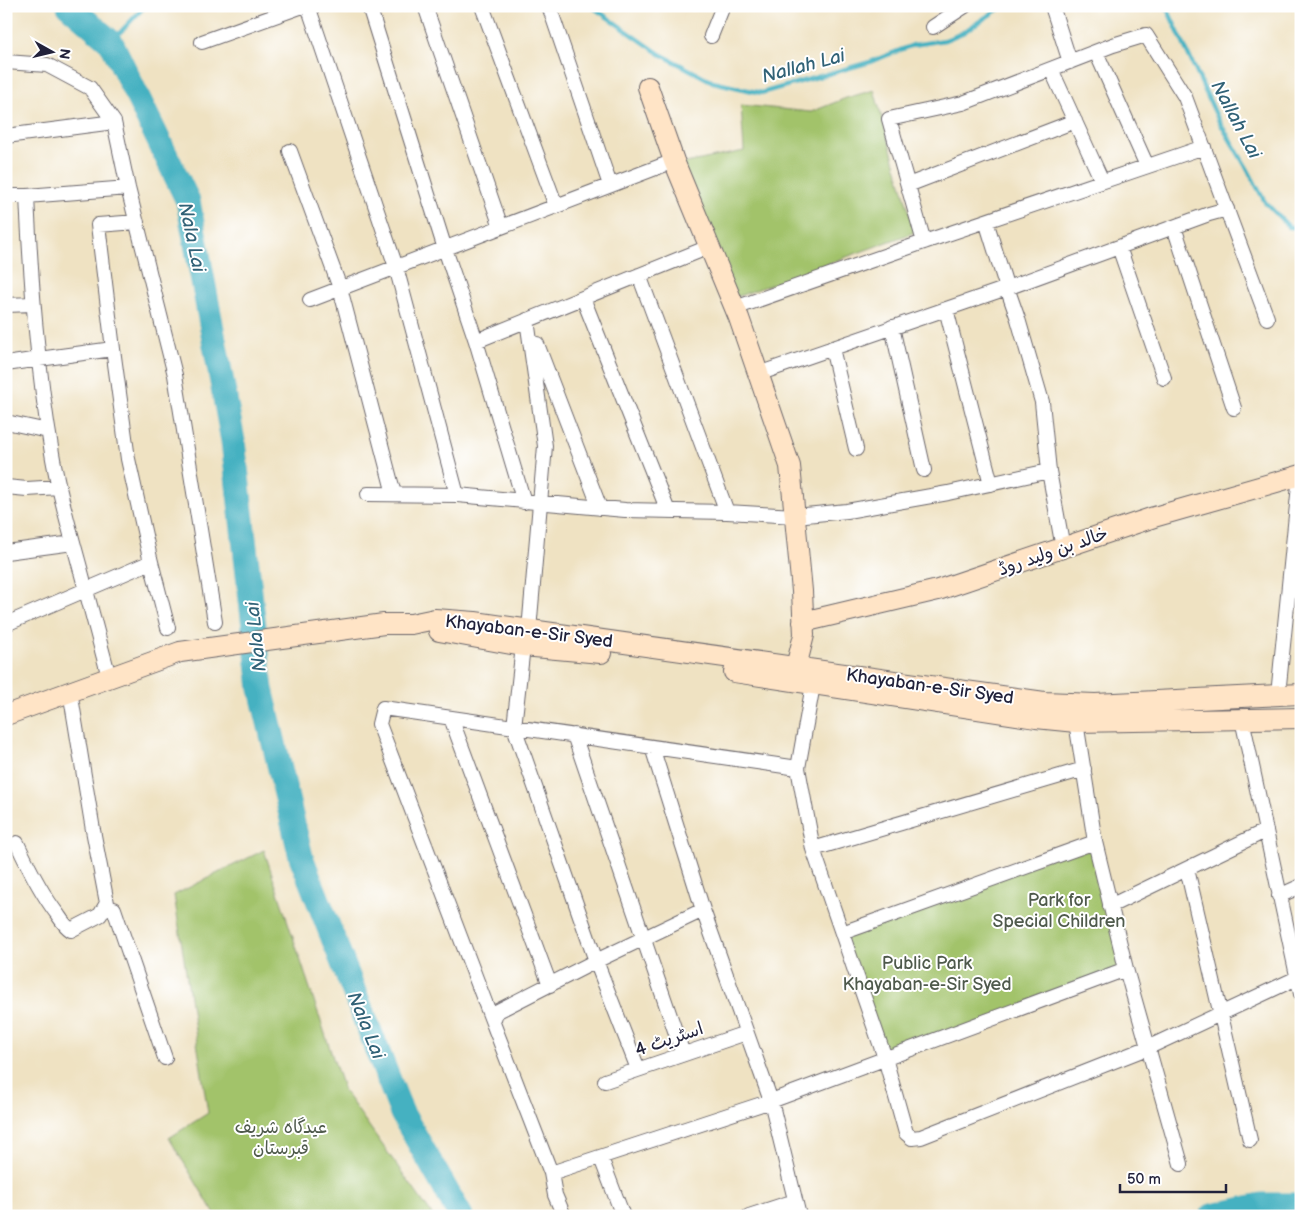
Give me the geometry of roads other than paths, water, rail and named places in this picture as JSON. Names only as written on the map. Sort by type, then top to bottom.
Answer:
[{"type":"main road","points":[[648,87],[674,161],[735,308],[790,466],[804,635],[796,667]]},
{"type":"main road","name":"خالد بن ولید روڈ","points":[[803,622],[938,590],[1154,517],[1300,475]]},
{"type":"main road","name":"Khayaban-e-Sir Syed","points":[[109,678],[180,652],[384,624],[411,624],[436,619],[475,622],[526,638],[632,656],[1036,718],[1076,722],[1301,718]]},
{"type":"main road","name":"Khayaban-e-Sir Syed","points":[[526,638],[796,667],[1044,702],[1095,704],[1301,694]]},
{"type":"main road","points":[[6,715],[109,678]]},
{"type":"street","points":[[202,42],[303,6]]},
{"type":"street","points":[[308,6],[396,267],[457,495]]},
{"type":"street","points":[[370,6],[444,249],[476,341],[524,502]]},
{"type":"street","points":[[425,6],[502,227]]},
{"type":"street","points":[[482,6],[556,206]]},
{"type":"street","points":[[550,6],[610,186]]},
{"type":"street","points":[[711,36],[723,6]]},
{"type":"street","points":[[933,27],[965,6]]},
{"type":"street","points":[[1052,6],[1070,62]]},
{"type":"street","points":[[924,242],[890,119],[964,103],[1113,45],[1146,36],[1185,97],[1268,318]]},
{"type":"street","points":[[1096,52],[1146,166]]},
{"type":"street","points":[[6,62],[48,65],[90,88],[114,122],[128,188],[176,375],[215,622]]},
{"type":"street","points":[[1051,69],[1102,181]]},
{"type":"street","points":[[908,186],[1075,121]]},
{"type":"street","points":[[6,136],[114,122]]},
{"type":"street","points":[[735,308],[1204,147]]},
{"type":"street","points":[[290,151],[340,288],[394,494]]},
{"type":"street","points":[[310,300],[674,161]]},
{"type":"street","points":[[6,196],[128,188]]},
{"type":"street","points":[[27,196],[33,304],[48,431],[59,487],[109,678]]},
{"type":"street","points":[[758,374],[1007,288],[1227,209]]},
{"type":"street","points":[[986,221],[1018,319],[1042,402],[1049,471],[1063,548]]},
{"type":"street","points":[[137,222],[98,225],[128,459],[168,628]]},
{"type":"street","points":[[1174,227],[1234,408]]},
{"type":"street","points":[[476,341],[710,246]]},
{"type":"street","points":[[1119,247],[1164,378]]},
{"type":"street","points":[[639,275],[727,512]]},
{"type":"street","points":[[583,298],[668,511]]},
{"type":"street","points":[[6,305],[33,304]]},
{"type":"street","points":[[946,309],[991,484]]},
{"type":"street","points":[[527,320],[545,446],[526,638],[514,727],[596,961],[638,1069]]},
{"type":"street","points":[[527,320],[600,508]]},
{"type":"street","points":[[892,327],[924,470]]},
{"type":"street","points":[[832,348],[856,449]]},
{"type":"street","points":[[6,364],[113,349]]},
{"type":"street","points":[[6,422],[48,431]]},
{"type":"street","points":[[368,494],[457,495],[625,510],[727,512],[795,516],[847,511],[948,493],[1049,471]]},
{"type":"street","points":[[1278,696],[1296,557],[1300,475]]},
{"type":"street","points":[[6,487],[27,489],[59,487]]},
{"type":"street","points":[[6,552],[73,543]]},
{"type":"street","points":[[6,624],[151,562]]},
{"type":"street","points":[[813,685],[798,768],[813,849],[885,1058],[906,1133],[912,1138],[921,1137],[1147,1048],[1297,978]]},
{"type":"street","points":[[17,843],[31,874],[48,903],[66,926],[71,930],[100,914],[107,903],[70,692]]},
{"type":"street","points":[[564,1216],[555,1196],[551,1173],[492,1023],[380,724],[383,708],[798,768]]},
{"type":"street","points":[[451,718],[550,985]]},
{"type":"street","points":[[1242,719],[1301,994]]},
{"type":"street","points":[[1076,722],[1095,842],[1110,906],[1147,1048],[1181,1164]]},
{"type":"street","points":[[574,736],[683,1054]]},
{"type":"street","points":[[652,747],[703,910],[771,1101],[799,1216]]},
{"type":"street","points":[[813,849],[1084,769]]},
{"type":"street","points":[[1110,906],[1265,831]]},
{"type":"street","points":[[842,934],[1095,842]]},
{"type":"street","points":[[1187,869],[1250,1140]]},
{"type":"street","points":[[1279,896],[1301,886]]},
{"type":"street","points":[[105,907],[114,909],[165,1058]]},
{"type":"street","points":[[492,1023],[496,1012],[596,961],[703,910]]},
{"type":"street","points":[[551,1173],[771,1101],[1126,969]]},
{"type":"street","name":"اسٹریٹ 4","points":[[605,1081],[746,1033]]},
{"type":"street","points":[[601,1158],[623,1216]]},
{"type":"street","points":[[749,1216],[795,1201]]},
{"type":"waterway","name":"Nala Lai","points":[[69,6],[111,42],[188,201],[233,441],[261,689],[301,857],[402,1113],[461,1216]]},
{"type":"waterway","name":"Nallah Lai","points":[[111,42],[145,6]]},
{"type":"waterway","name":"Nallah Lai","points":[[591,6],[660,54],[713,82],[761,93],[870,62],[913,45],[945,40],[962,33],[1003,6]]},
{"type":"waterway","name":"Nallah Lai","points":[[1166,6],[1219,121],[1265,202],[1289,227],[1301,228]]},
{"type":"waterway","name":"Nala Lai","points":[[1212,1216],[1262,1205],[1301,1205]]},
{"type":"park label","name":"Park for Special Children","points":[[1059,910]]},
{"type":"park label","name":"Public Park Khayaban-e-Sir Syed","points":[[927,973]]},
{"type":"park label","name":"عیدگاہ شریف قبرستان","points":[[281,1137]]}]
